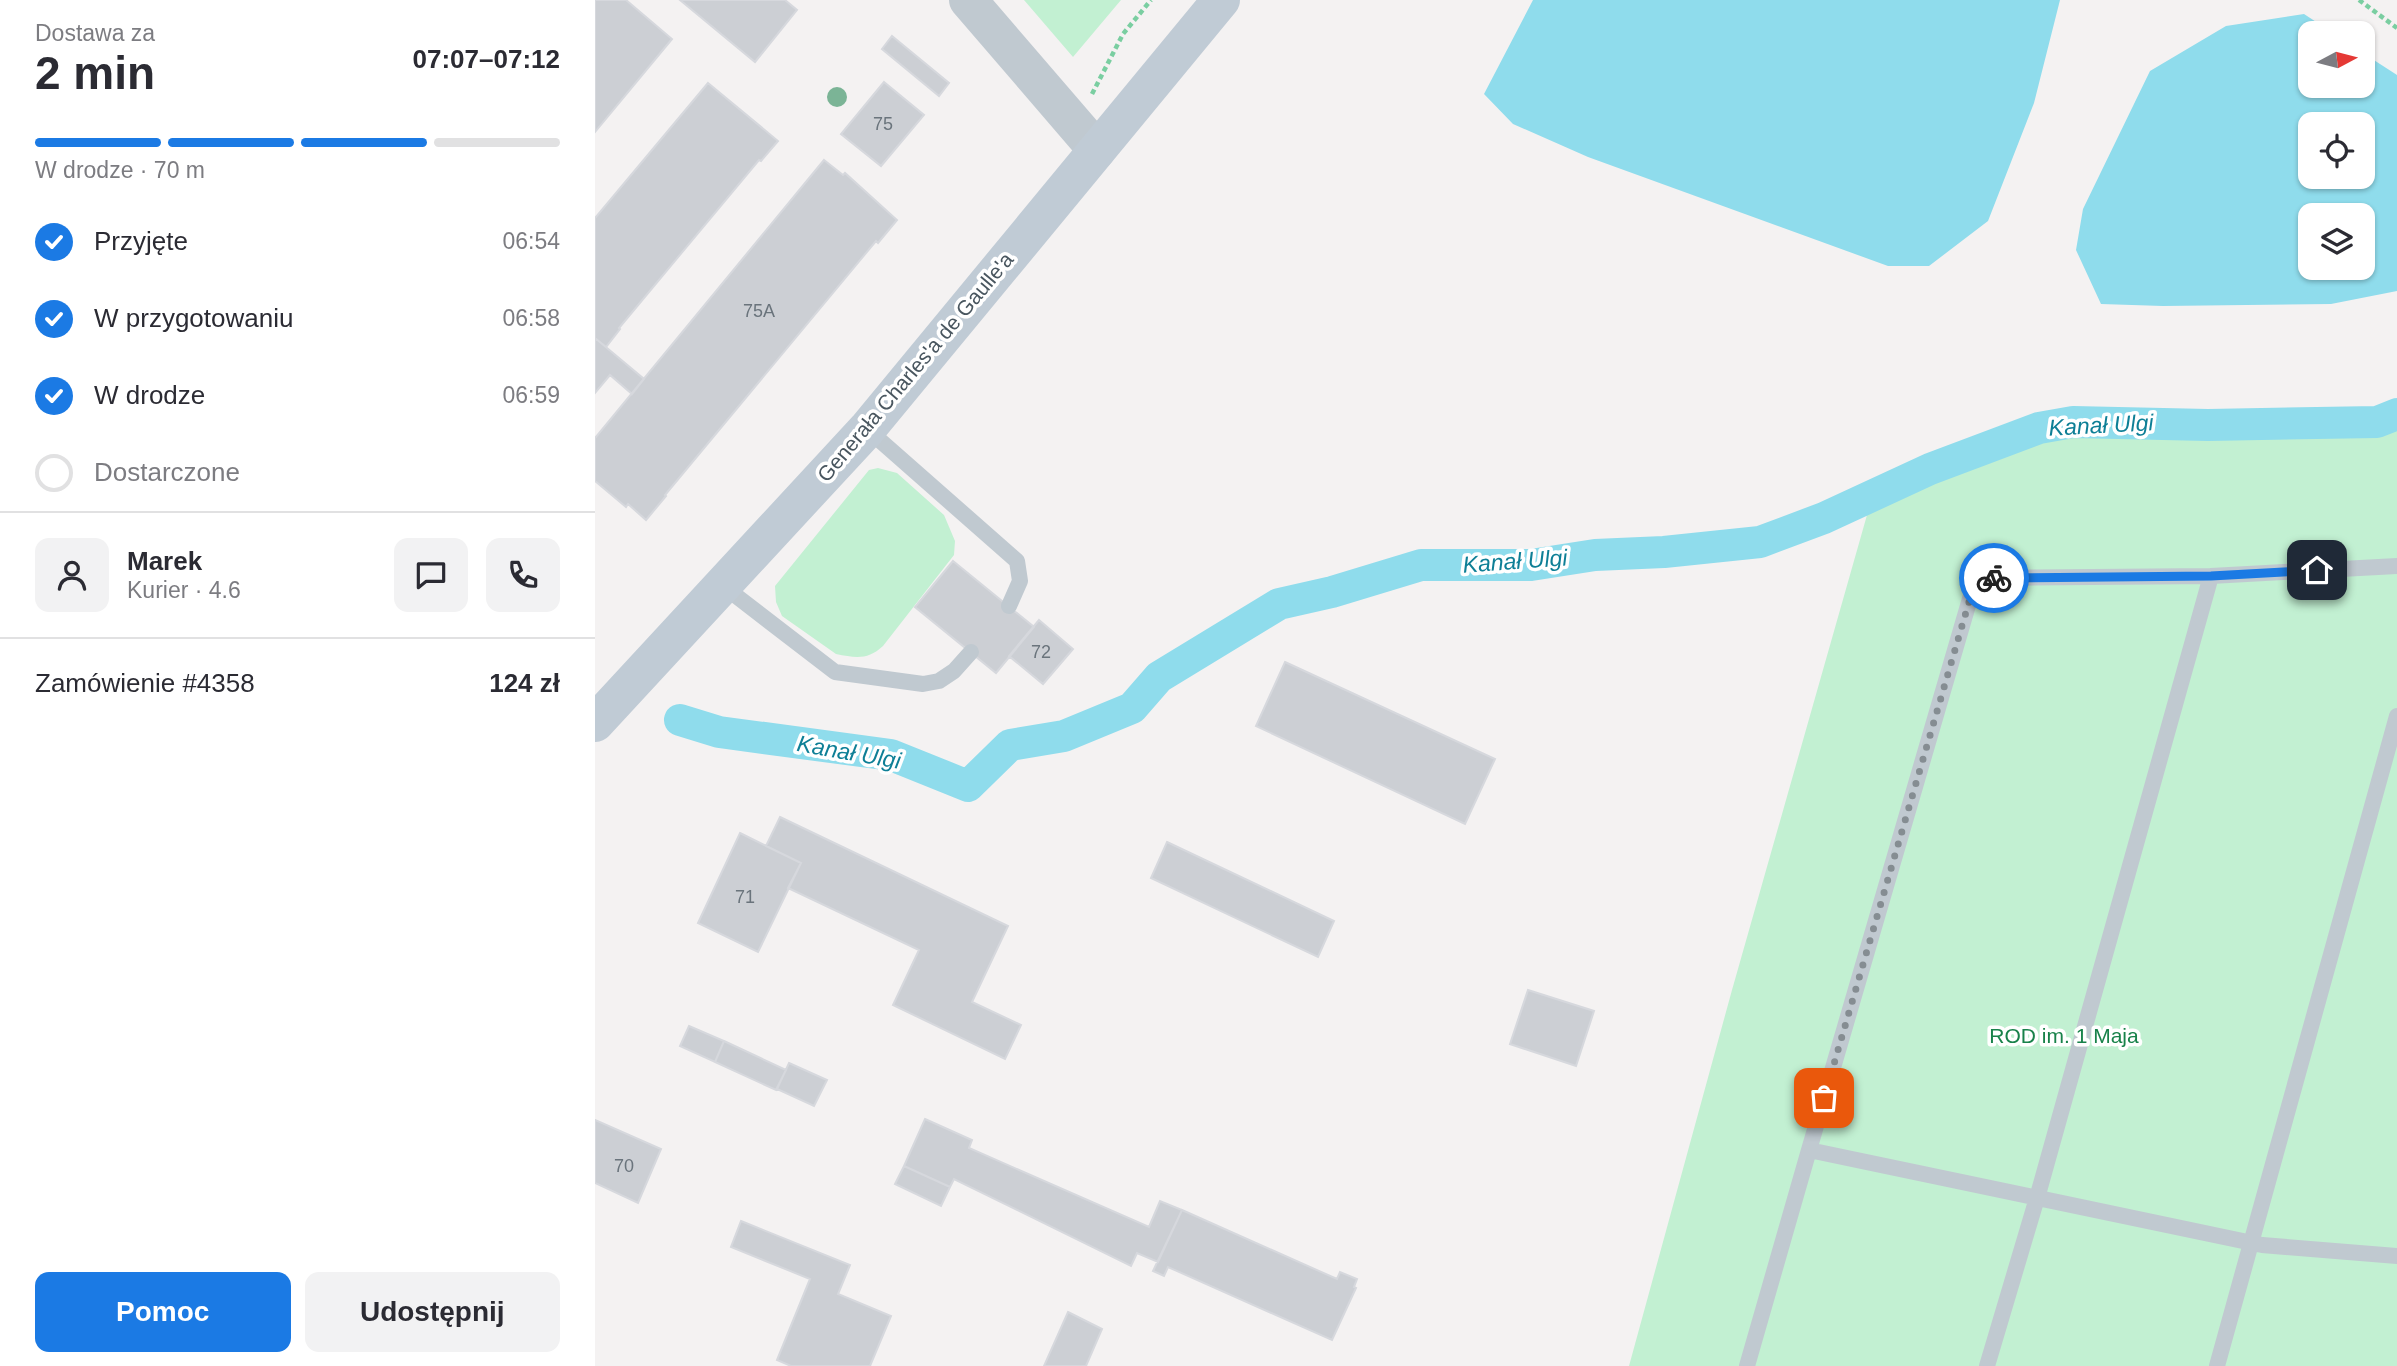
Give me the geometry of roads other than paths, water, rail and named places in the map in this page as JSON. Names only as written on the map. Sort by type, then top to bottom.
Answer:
[{"type":"main road","name":"Generała Charles'a de Gaulle'a","points":[[595,723],[867,429],[1221,0]]},
{"type":"street","points":[[968,0],[1097,150]]},
{"type":"lane","points":[[867,429],[1017,561],[1020,581],[1009,606]]},
{"type":"lane","points":[[1747,1366],[1976,578],[2211,576],[2397,566]]},
{"type":"lane","points":[[1987,1366],[2037,1198],[2211,576]]},
{"type":"lane","points":[[722,584],[835,672],[923,684],[939,681],[954,671],[971,652]]},
{"type":"lane","points":[[2217,1366],[2397,716]]},
{"type":"lane","points":[[1809,1150],[2252,1242],[2397,1256]]},
{"type":"water","points":[[1533,0],[2060,0],[2034,103],[1988,221],[1929,266],[1888,266],[1588,157],[1513,124],[1484,94]]},
{"type":"water","points":[[2304,14],[2315,21],[2298,21],[2298,98],[2375,98],[2375,61],[2397,75],[2397,291],[2331,304],[2101,304],[2076,250],[2083,209],[2150,71],[2226,26]]},
{"type":"waterway","name":"Kanał Ulgi","points":[[680,720],[719,732],[891,755],[968,786],[1010,745],[1064,736],[1132,708],[1159,677],[1279,604],[1332,592],[1421,565],[1531,565],[1595,555],[1664,552],[1760,542],[1824,518],[1930,469],[2039,428],[2073,422],[2208,425],[2377,422],[2397,414]]},
{"type":"park label","name":"ROD im. 1 Maja","points":[[2064,1035]]}]
